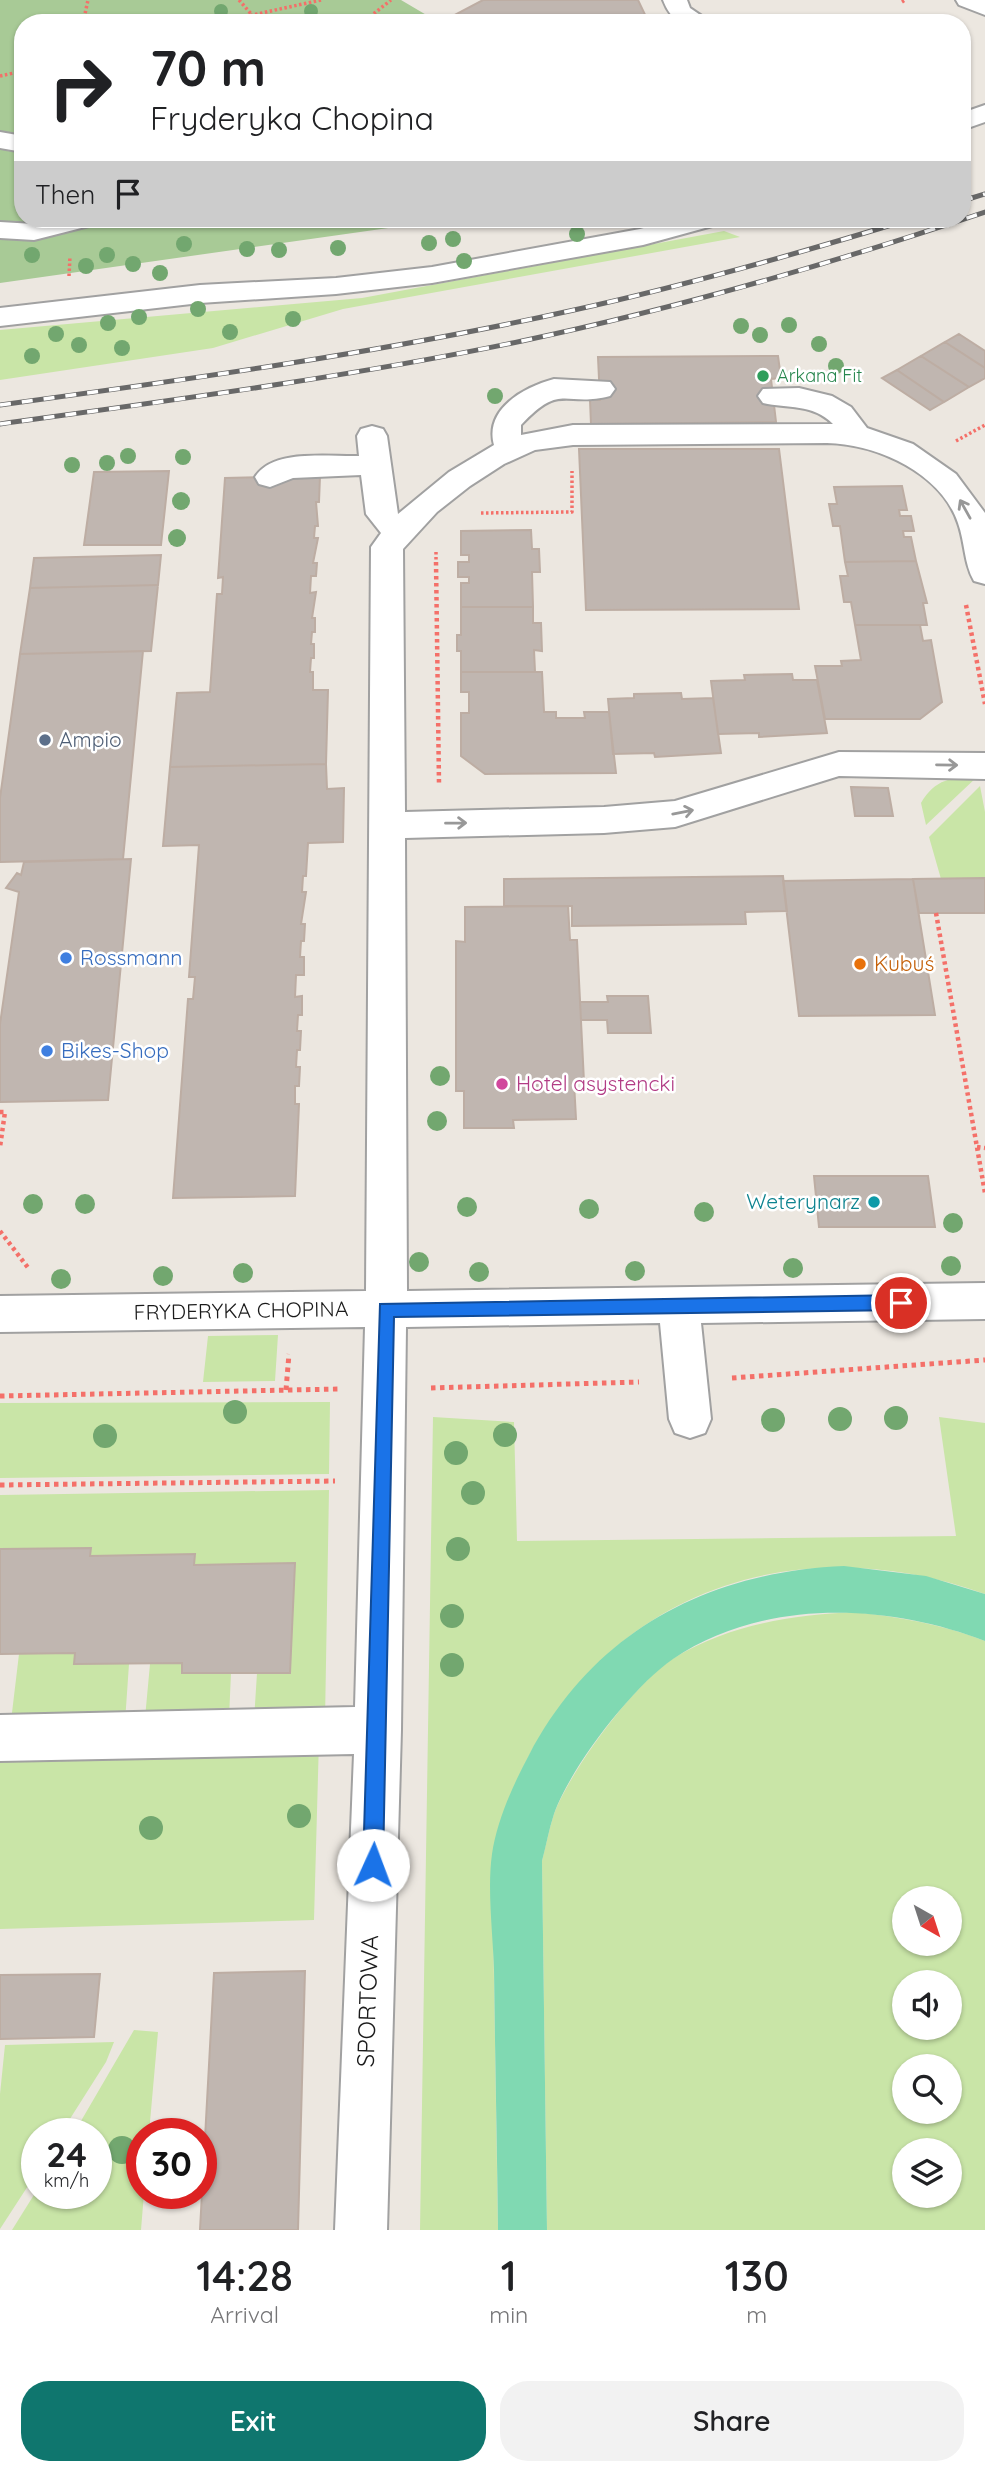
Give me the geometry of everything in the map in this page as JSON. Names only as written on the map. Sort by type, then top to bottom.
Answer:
[{"type":"street","points":[[675,0],[680,12],[702,8]]},
{"type":"street","points":[[968,0],[985,8]]},
{"type":"street","points":[[0,230],[34,232],[50,228]]},
{"type":"street","points":[[0,317],[200,294],[337,286],[432,275],[643,237],[674,228]]},
{"type":"street","points":[[510,449],[505,431],[507,422],[530,398],[554,388],[600,389]]},
{"type":"street","points":[[773,396],[805,397],[826,404],[847,416],[856,435]]},
{"type":"street","points":[[270,477],[287,468],[374,451],[381,514],[398,532],[442,494],[487,461],[533,441],[573,435],[856,435],[902,452],[948,485],[966,507],[978,539],[985,573]]},
{"type":"street","name":"SPORTOWA","points":[[361,2230],[378,1730],[363,1395],[386,1309],[389,1161],[387,547],[398,532]]},
{"type":"street","points":[[388,825],[604,820],[676,814],[839,764],[985,766]]},
{"type":"street","name":"FRYDERYKA CHOPINA","points":[[0,1314],[985,1301]]},
{"type":"street","points":[[679,1307],[688,1400]]},
{"type":"street","points":[[0,1738],[378,1730]]},
{"type":"path","points":[[239,0],[250,14],[321,0]]},
{"type":"path","points":[[373,14],[391,0]]},
{"type":"path","points":[[68,309],[76,228]]},
{"type":"path","points":[[469,513],[572,512],[573,461]]},
{"type":"path","points":[[436,550],[439,824]]},
{"type":"path","points":[[936,913],[985,1193]]},
{"type":"path","points":[[0,1112],[5,1112],[0,1147]]},
{"type":"path","points":[[977,1147],[985,1148]]},
{"type":"path","points":[[0,1231],[29,1270]]},
{"type":"path","points":[[286,1390],[289,1349]]},
{"type":"path","points":[[0,1396],[342,1389],[363,1395],[688,1400],[985,1360]]},
{"type":"path","points":[[0,1485],[339,1480],[339,1467]]},
{"type":"green space","points":[[0,0],[401,0],[425,14],[14,14],[14,228],[388,228],[0,283]]},
{"type":"green space","points":[[724,231],[740,237],[343,309],[213,348],[0,380],[0,330],[362,298]]},
{"type":"green space","points":[[978,776],[926,825],[921,803],[932,789],[952,779]]},
{"type":"green space","points":[[980,786],[985,812],[985,878],[941,879],[929,837]]},
{"type":"green space","points":[[278,1335],[275,1381],[203,1382],[208,1336]]},
{"type":"green space","points":[[330,1402],[329,1474],[0,1478],[0,1403]]},
{"type":"green space","points":[[433,1417],[514,1422],[517,1541],[956,1536],[939,1417],[985,1423],[985,1594],[902,1572],[821,1568],[745,1580],[676,1607],[614,1649],[561,1705],[520,1774],[492,1856],[498,2230],[420,2230]]},
{"type":"green space","points":[[329,1490],[325,1721],[254,1720],[257,1673],[295,1563],[194,1565],[90,1556],[91,1548],[0,1549],[0,1495]]},
{"type":"green space","points":[[844,1566],[926,1576],[985,1594],[985,1641],[908,1619],[826,1613],[785,1616],[746,1625],[708,1639],[673,1659],[622,1708],[588,1752],[562,1795],[552,1820],[542,1861],[547,2230],[498,2230],[491,1868],[494,1841],[523,1766],[556,1712],[586,1674],[621,1642],[660,1616],[701,1596],[746,1581],[794,1571]]},
{"type":"green space","points":[[854,1612],[904,1619],[953,1630],[985,1641],[985,2230],[547,2230],[542,1861],[554,1814],[574,1775],[605,1729],[658,1670],[674,1658],[716,1637],[761,1624]]},
{"type":"green space","points":[[75,1653],[74,1664],[129,1664],[125,1722],[11,1721],[19,1654]]},
{"type":"green space","points":[[182,1663],[182,1673],[231,1673],[229,1718],[145,1718],[150,1664]]},
{"type":"green space","points":[[319,1740],[314,1920],[0,1929],[0,1757]]},
{"type":"green space","points":[[134,2030],[158,2032],[150,2118],[126,2118],[126,2209],[143,2209],[141,2230],[12,2230],[25,2209],[112,2209],[112,2118],[83,2118]]},
{"type":"green space","points":[[114,2042],[106,2062],[71,2118],[21,2118],[21,2197],[0,2229],[0,2094],[5,2045]]},
{"type":"building","points":[[483,0],[638,0],[645,14],[456,14]]},
{"type":"building","points":[[959,334],[985,351],[985,368],[945,342]]},
{"type":"building","points":[[945,342],[985,368],[985,378],[969,387],[921,356]]},
{"type":"building","points":[[778,356],[781,378],[771,379],[776,422],[591,424],[590,400],[600,400],[598,357]]},
{"type":"building","points":[[921,356],[969,387],[944,402],[897,370]]},
{"type":"building","points":[[897,370],[944,402],[930,410],[882,378]]},
{"type":"building","points":[[579,449],[779,449],[799,609],[586,610]]},
{"type":"building","points":[[169,471],[161,545],[84,545],[94,472]]},
{"type":"building","points":[[320,476],[319,502],[316,502],[318,526],[315,526],[314,538],[318,538],[313,563],[317,563],[316,576],[311,576],[310,593],[316,592],[312,618],[315,618],[315,632],[312,632],[311,644],[314,644],[314,658],[311,658],[310,672],[313,672],[313,690],[328,690],[326,764],[170,767],[177,693],[210,692],[217,594],[222,594],[223,577],[218,578],[225,478]]},
{"type":"building","points":[[902,486],[907,510],[899,510],[900,516],[911,516],[914,531],[903,531],[904,537],[911,537],[916,561],[845,562],[840,526],[833,526],[829,504],[837,504],[834,487]]},
{"type":"building","points":[[531,530],[532,549],[539,549],[540,572],[532,572],[533,607],[461,607],[461,583],[469,583],[469,577],[458,577],[458,562],[469,562],[469,555],[461,555],[461,531]]},
{"type":"building","points":[[161,555],[158,585],[30,588],[34,558]]},
{"type":"building","points":[[916,561],[927,603],[923,603],[927,625],[855,625],[851,602],[844,602],[840,576],[848,576],[845,562]]},
{"type":"building","points":[[158,585],[151,651],[20,654],[30,588]]},
{"type":"building","points":[[461,607],[533,607],[533,623],[541,623],[542,651],[534,650],[535,672],[461,672],[461,651],[457,651],[457,635],[461,635]]},
{"type":"building","points":[[855,625],[920,625],[923,641],[931,640],[942,702],[920,719],[825,719],[815,666],[842,666],[841,661],[861,660]]},
{"type":"building","points":[[143,651],[123,859],[0,862],[0,798],[20,654]]},
{"type":"building","points":[[461,672],[542,672],[544,712],[556,712],[556,718],[585,718],[584,712],[609,712],[616,773],[485,774],[461,756],[461,713],[469,713],[469,692],[461,692]]},
{"type":"building","points":[[792,674],[793,680],[817,680],[827,733],[759,737],[759,733],[718,734],[711,681],[745,680],[744,675]]},
{"type":"building","points":[[681,693],[682,699],[713,698],[721,753],[655,757],[654,753],[613,754],[608,699],[634,698],[634,694]]},
{"type":"building","points":[[326,764],[327,789],[344,788],[343,842],[308,843],[306,876],[303,876],[302,892],[306,892],[301,924],[305,924],[300,957],[304,957],[304,975],[296,975],[295,997],[302,996],[302,1015],[298,1015],[297,1031],[301,1031],[296,1067],[300,1067],[299,1086],[295,1086],[295,1104],[299,1104],[295,1196],[173,1198],[188,999],[193,999],[195,977],[189,977],[199,845],[163,846],[170,767]]},
{"type":"building","points":[[851,787],[888,788],[893,816],[855,816]]},
{"type":"building","name":"Rossmann","points":[[131,859],[108,1100],[0,1102],[0,1024],[19,892],[6,888],[17,873],[21,875],[24,862]]},
{"type":"building","points":[[783,876],[787,911],[745,912],[746,924],[572,926],[572,906],[504,906],[504,879]]},
{"type":"building","points":[[985,878],[985,913],[919,913],[913,879]]},
{"type":"building","name":"Kubuś","points":[[913,879],[935,1015],[799,1016],[783,881]]},
{"type":"building","points":[[568,906],[570,940],[577,940],[584,1082],[574,1082],[576,1119],[513,1120],[514,1128],[464,1128],[464,1091],[456,1091],[456,941],[465,942],[465,907]]},
{"type":"building","points":[[607,996],[648,996],[651,1033],[608,1033],[607,1020],[581,1020],[580,1002],[608,1002]]},
{"type":"building","name":"Weterynarz","points":[[814,1176],[928,1176],[935,1227],[819,1227]]},
{"type":"building","points":[[91,1548],[90,1556],[195,1554],[194,1565],[295,1563],[290,1673],[182,1673],[182,1663],[74,1664],[75,1653],[0,1654],[0,1549]]},
{"type":"building","points":[[305,1971],[298,2230],[200,2230],[201,2209],[217,2209],[217,2118],[206,2118],[214,1973]]},
{"type":"building","points":[[100,1974],[94,2037],[0,2039],[0,1975]]},
{"type":"railway","points":[[971,198],[985,194]]},
{"type":"railway","points":[[971,217],[985,212]]},
{"type":"railway","points":[[0,405],[288,364],[503,325],[701,279],[881,228]]},
{"type":"railway","points":[[0,424],[327,377],[522,341],[755,283],[936,228]]},
{"type":"place","name":"Arkana Fit","points":[[763,376]]},
{"type":"place","name":"Ampio","points":[[45,740]]},
{"type":"place","name":"Rossmann","points":[[66,958]]},
{"type":"place","name":"Kubuś","points":[[860,964]]},
{"type":"place","name":"Bikes-Shop","points":[[47,1051]]},
{"type":"place","name":"Hotel asystencki","points":[[502,1084]]},
{"type":"place","name":"Weterynarz","points":[[874,1202]]},
{"type":"route","points":[[373,1865],[386,1309],[901,1303]]}]
